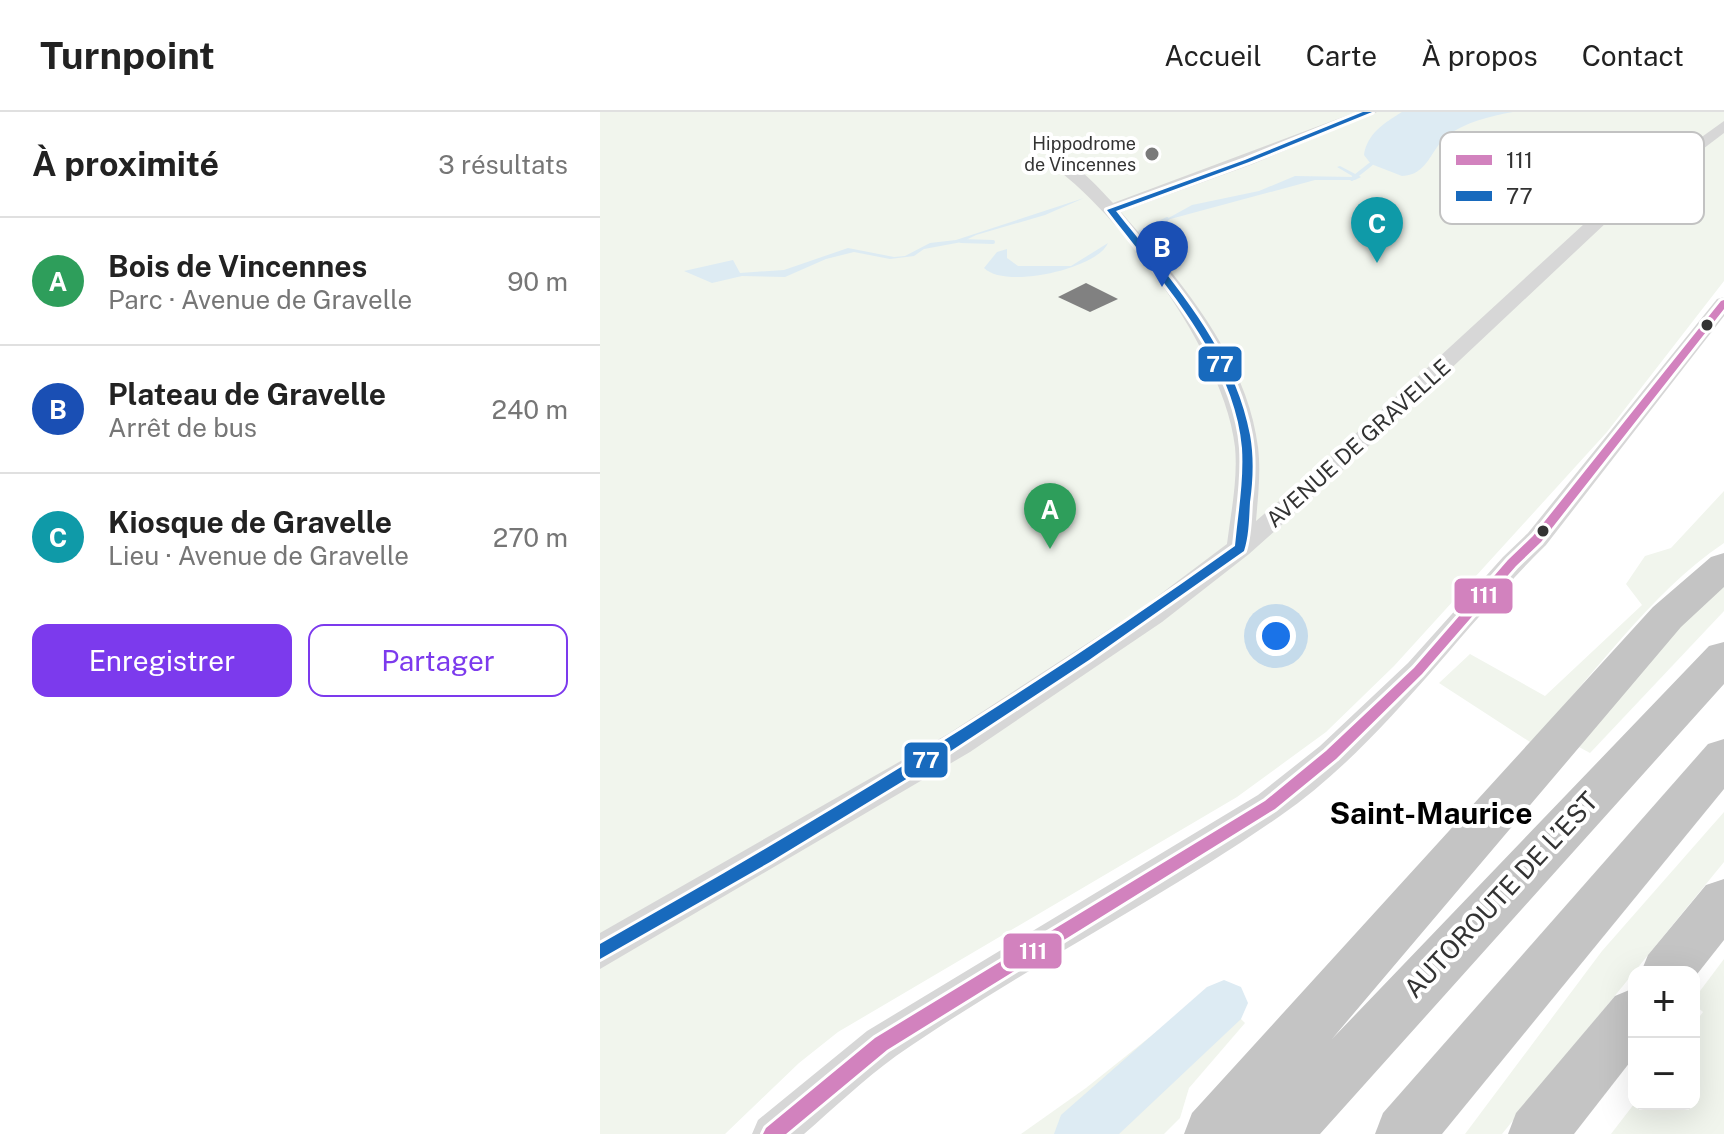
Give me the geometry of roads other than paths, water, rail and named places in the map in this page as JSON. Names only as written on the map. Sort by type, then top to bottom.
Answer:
[{"type":"highway","points":[[1213,1134],[1667,617],[1724,566]]},
{"type":"highway","name":"AUTOROUTE DE L’EST","points":[[1281,1134],[1724,657]]},
{"type":"highway","points":[[1404,1134],[1724,757]]},
{"type":"highway","points":[[1672,966],[1724,901]]},
{"type":"highway","points":[[1537,1134],[1622,1029]]},
{"type":"street","points":[[1111,210],[1247,161],[1369,112]]},
{"type":"street","name":"AVENUE DE GRAVELLE","points":[[1704,141],[1724,126]]},
{"type":"street","points":[[1052,158],[1111,210],[1192,313],[1230,383],[1245,434],[1247,463],[1240,548]]},
{"type":"street","name":"AVENUE DE GRAVELLE","points":[[600,952],[959,743],[1152,615],[1240,548],[1428,382],[1545,267],[1594,224]]},
{"type":"street","points":[[772,1134],[881,1044],[1270,805],[1331,755],[1418,671],[1512,563],[1537,539],[1724,303]]},
{"type":"waterway","points":[[1352,179],[1371,164]]},
{"type":"waterway","points":[[1138,233],[1167,219]]},
{"type":"waterway","points":[[961,241],[993,242]]},
{"type":"waterway","points":[[1080,1134],[1224,1003]]},
{"type":"place","name":"Hippodrome de Vincennes","points":[[1152,154]]},
{"type":"place","name":"Kiosque de Gravelle","points":[[1377,263]]},
{"type":"place","name":"Plateau de Gravelle","points":[[1162,287]]},
{"type":"place","name":"Bois de Vincennes","points":[[1050,549]]},
{"type":"district","name":"Saint-Maurice","points":[[1431,814]]}]
